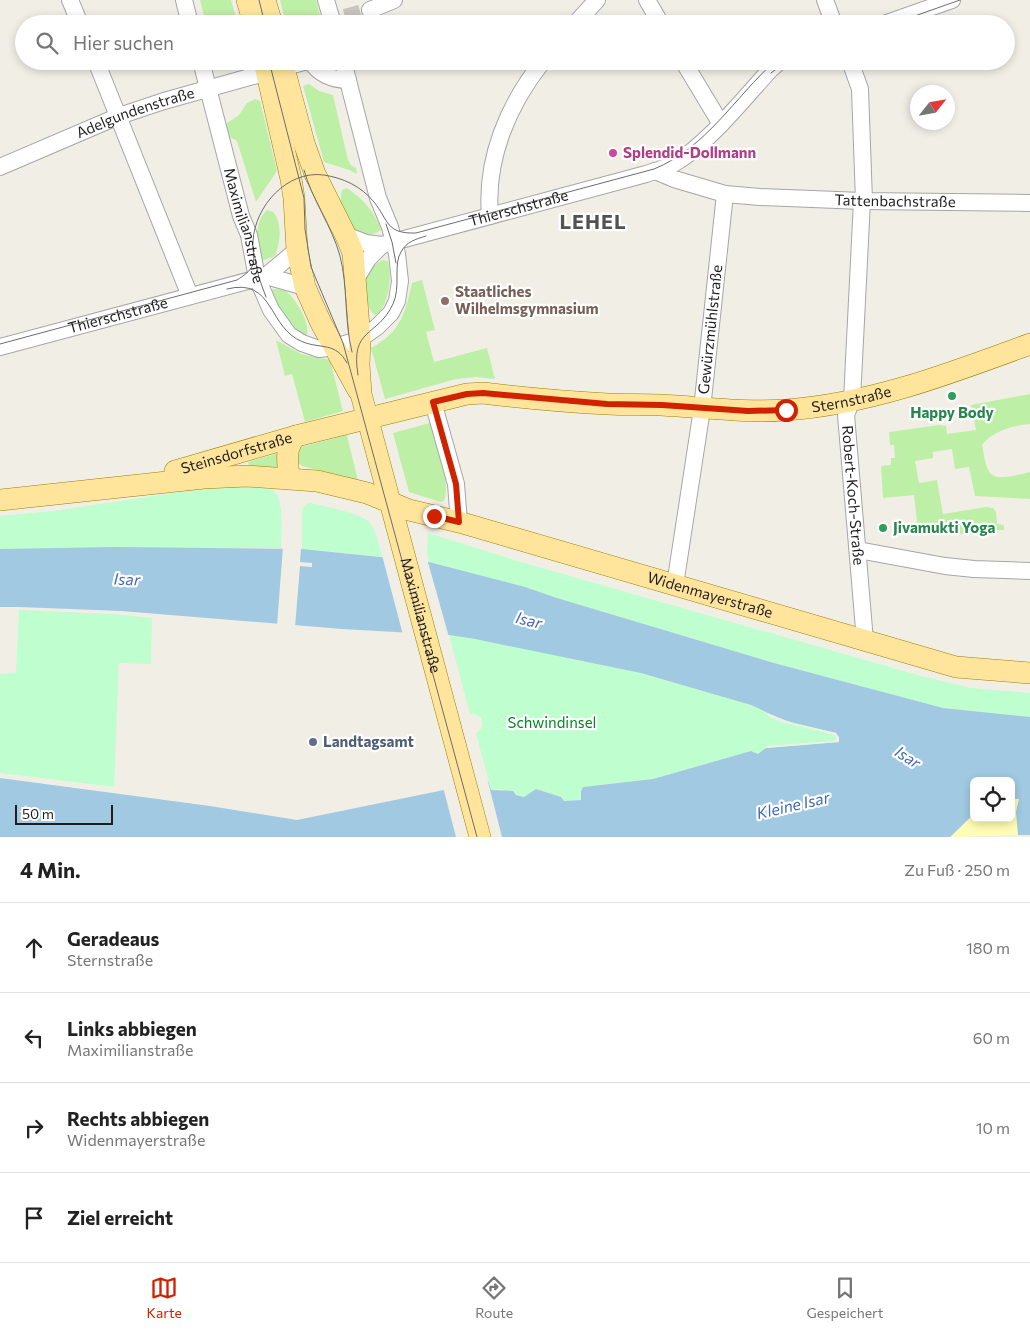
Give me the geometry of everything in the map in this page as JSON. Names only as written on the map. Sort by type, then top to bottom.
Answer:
[{"type":"main road","points":[[247,0],[251,15]]},
{"type":"main road","points":[[265,0],[269,15]]},
{"type":"main road","name":"Maximilianstraße","points":[[274,70],[294,198],[297,250],[305,287],[321,324],[361,394]]},
{"type":"main road","name":"Maximilianstraße","points":[[275,70],[315,174],[353,253],[360,339],[361,394],[480,837]]},
{"type":"main road","name":"Sternstraße","points":[[368,419],[467,394],[483,393],[607,404],[662,405],[748,411],[786,410],[852,400],[931,381],[1030,344]]},
{"type":"main road","name":"Steinsdorfstraße","points":[[105,490],[296,436],[368,419]]},
{"type":"main road","points":[[289,478],[289,446],[296,436]]},
{"type":"main road","name":"Steinsdorfstraße","points":[[0,500],[247,476],[317,481],[367,493],[391,503]]},
{"type":"main road","name":"Widenmayerstraße","points":[[391,503],[409,510],[459,522],[956,667],[1030,673]]},
{"type":"street","points":[[70,0],[76,15]]},
{"type":"street","points":[[184,0],[188,15]]},
{"type":"street","points":[[326,0],[332,15]]},
{"type":"street","points":[[370,10],[394,0]]},
{"type":"street","points":[[583,15],[597,0]]},
{"type":"street","points":[[648,0],[656,15]]},
{"type":"street","points":[[825,0],[831,15]]},
{"type":"street","points":[[910,15],[952,0]]},
{"type":"street","points":[[100,70],[190,296]]},
{"type":"street","name":"Maximilianstraße","points":[[202,70],[241,216],[249,235],[271,310],[289,335],[319,349],[335,347],[360,339],[385,320],[397,301],[400,281],[388,243],[345,70]]},
{"type":"street","name":"Adelgundenstraße","points":[[0,167],[119,116],[164,101],[208,90],[265,70]]},
{"type":"street","points":[[319,70],[329,76],[348,80]]},
{"type":"street","points":[[490,216],[490,186],[499,139],[509,115],[536,70]]},
{"type":"street","points":[[688,70],[721,124]]},
{"type":"street","name":"Thierschstraße","points":[[346,235],[366,243],[388,243],[655,171],[684,157],[721,124],[771,70]]},
{"type":"street","name":"Robert-Koch-Straße","points":[[853,70],[860,88],[863,201],[852,400],[846,415],[865,641]]},
{"type":"street","name":"Tattenbachstraße","points":[[655,171],[674,179],[725,194],[760,197],[863,201],[1030,203]]},
{"type":"street","points":[[291,179],[307,174],[315,174]]},
{"type":"street","name":"Gewürzmühlstraße","points":[[675,586],[702,409],[725,194]]},
{"type":"street","points":[[356,279],[365,263],[388,243]]},
{"type":"street","name":"Thierschstraße","points":[[0,347],[261,277],[297,250]]},
{"type":"street","points":[[261,277],[305,287]]},
{"type":"street","points":[[433,402],[456,484],[459,522]]},
{"type":"street","points":[[858,550],[945,566],[1030,571]]},
{"type":"green space","points":[[200,0],[231,0],[235,15],[204,15]]},
{"type":"green space","points":[[280,0],[316,0],[320,15],[284,15]]},
{"type":"green space","points":[[309,84],[319,91],[333,95],[348,160],[356,168],[357,174],[324,162],[303,86]]},
{"type":"green space","points":[[255,99],[260,101],[277,171],[256,202],[237,141],[226,135],[224,125],[239,115],[247,103]]},
{"type":"green space","points":[[347,188],[367,206],[381,230],[372,234],[364,234],[356,231],[350,224],[345,216],[341,198],[342,190]]},
{"type":"green space","points":[[267,210],[273,212],[278,222],[279,240],[275,256],[259,262],[258,228]]},
{"type":"green space","points":[[383,260],[388,261],[389,289],[379,314],[375,315],[372,313],[368,303],[365,281],[371,269]]},
{"type":"green space","points":[[422,280],[435,330],[426,332],[434,362],[487,348],[495,379],[476,377],[456,379],[385,399],[371,348],[381,342],[395,328],[404,313],[412,283]]},
{"type":"green space","points":[[268,290],[286,291],[294,300],[302,312],[307,335],[294,333]]},
{"type":"green space","points":[[276,340],[301,354],[330,360],[343,411],[305,422],[292,374],[285,376]]},
{"type":"green space","points":[[1030,394],[1030,424],[1003,430],[991,436],[982,445],[987,467],[994,476],[1009,477],[1030,472],[1030,499],[975,496],[969,467],[955,469],[952,449],[933,452],[933,458],[915,461],[919,483],[937,480],[943,514],[986,507],[993,508],[996,512],[997,524],[1004,525],[1004,530],[974,530],[973,535],[935,531],[934,534],[923,532],[923,530],[918,531],[914,495],[883,498],[881,466],[891,465],[891,458],[895,458],[894,445],[890,445],[889,432],[939,425],[946,426],[947,434],[976,430],[971,405]]},
{"type":"green space","points":[[430,423],[442,462],[446,484],[444,501],[441,502],[409,492],[393,433]]},
{"type":"green space","points":[[347,435],[358,481],[302,466],[296,461],[297,448]]},
{"type":"green space","points":[[279,453],[281,470],[249,467],[248,462]]},
{"type":"green space","points":[[246,487],[267,489],[277,494],[282,517],[281,548],[0,549],[0,516],[53,511],[208,488]]},
{"type":"green space","points":[[310,503],[342,510],[366,519],[378,539],[382,557],[302,549],[302,510],[305,505]]},
{"type":"green space","points":[[428,533],[521,562],[925,677],[971,688],[1030,693],[1030,717],[943,708],[774,663],[525,587],[429,562],[427,553]]},
{"type":"green space","points":[[19,610],[113,614],[152,618],[151,664],[119,663],[114,787],[0,773],[0,674],[16,673]]},
{"type":"green space","name":"Schwindinsel","points":[[449,635],[509,644],[641,673],[751,705],[767,713],[836,733],[839,742],[758,754],[751,751],[653,779],[583,787],[581,800],[564,801],[561,797],[536,789],[524,797],[500,789],[491,790],[476,733],[482,727],[481,718],[470,714]]},
{"type":"sand","points":[[1015,798],[1019,798],[1016,812],[1018,835],[950,837],[970,818],[970,822],[1015,822]]},
{"type":"water","points":[[116,547],[302,549],[429,562],[525,587],[774,663],[943,708],[1030,717],[1030,835],[1018,835],[1016,812],[1019,799],[1015,799],[1015,777],[970,777],[970,818],[950,837],[0,837],[0,778],[210,806],[297,820],[488,781],[491,790],[513,791],[516,795],[524,797],[536,789],[561,797],[564,801],[581,800],[583,787],[653,779],[751,751],[758,754],[766,748],[839,742],[836,733],[783,720],[751,705],[641,673],[475,639],[449,635],[342,629],[121,611],[0,607],[0,549]]},
{"type":"pier","points":[[283,547],[301,548],[300,562],[312,563],[312,567],[300,566],[295,627],[277,625]]},
{"type":"pier","points":[[382,555],[427,559],[449,637],[403,635]]},
{"type":"pier","points":[[767,713],[795,724],[836,733],[839,737],[839,742],[766,748],[766,746],[834,741],[837,738],[834,735],[782,722],[768,716]]},
{"type":"pier","points":[[487,778],[502,837],[456,837],[443,787]]},
{"type":"tunnel","points":[[352,15],[370,10]]},
{"type":"tram line","points":[[259,0],[263,15]]},
{"type":"tram line","points":[[918,15],[960,0]]},
{"type":"tram line","points":[[271,70],[304,198],[305,229],[311,267],[343,343],[477,837]]},
{"type":"tram line","points":[[0,344],[237,280],[252,267],[255,228],[267,203],[286,184],[298,178],[310,175],[324,175],[338,178],[351,184],[369,196],[393,229],[406,233],[416,233],[654,169],[672,160],[705,135],[765,70]]},
{"type":"tram line","points":[[771,73],[775,70]]},
{"type":"tram line","points":[[304,170],[340,256],[352,352]]},
{"type":"tram line","points":[[386,224],[396,263]]},
{"type":"tram line","points":[[358,375],[358,348],[361,340],[380,323],[393,304],[401,252],[408,243],[426,236]]},
{"type":"tram line","points":[[255,259],[266,297]]},
{"type":"tram line","points":[[227,289],[243,287],[254,290],[263,297],[291,335],[303,342],[333,349],[343,356],[347,363]]},
{"type":"place","name":"Splendid-Dollmann","points":[[613,153]]},
{"type":"place","name":"Staatliches Wilhelmsgymnasium","points":[[445,301]]},
{"type":"place","name":"Happy Body","points":[[952,396]]},
{"type":"place","name":"Jivamukti Yoga","points":[[883,528]]},
{"type":"place","name":"Landtagsamt","points":[[313,742]]},
{"type":"district","name":"LEHEL","points":[[593,222]]},
{"type":"route","points":[[434,516],[459,522],[456,484],[433,402],[467,394],[483,393],[607,404],[662,405],[748,411],[786,410]]},
{"type":"water label","name":"Isar","points":[[127,579]]},
{"type":"water label","name":"Isar","points":[[529,620]]},
{"type":"water label","name":"Isar","points":[[908,757]]},
{"type":"water label","name":"Kleine Isar","points":[[793,805]]}]
